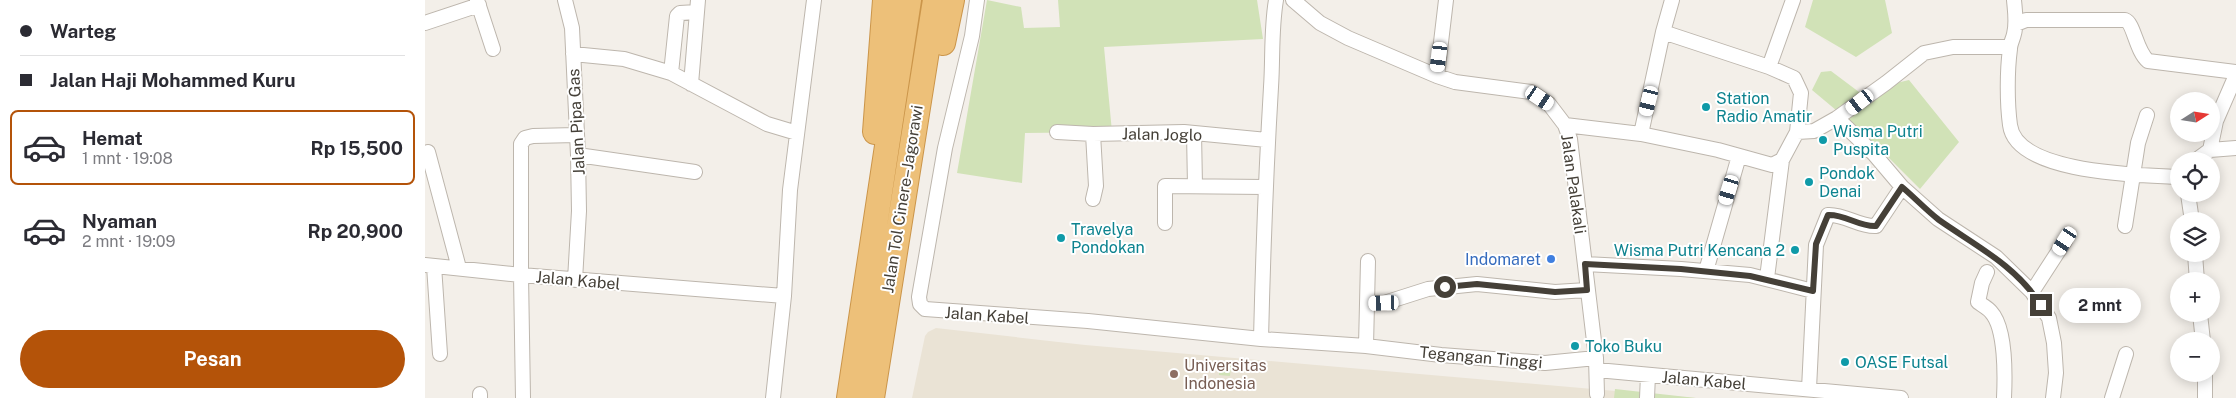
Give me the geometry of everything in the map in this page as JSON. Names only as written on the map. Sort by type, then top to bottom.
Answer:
[{"type":"highway","points":[[872,316],[885,0]]},
{"type":"highway","name":"Jalan Tol Cinere–Jagorawi","points":[[872,398],[872,316],[909,0]]},
{"type":"highway","name":"Jalan Tol Cinere–Jagorawi","points":[[849,398],[872,316],[935,0]]},
{"type":"highway","points":[[872,316],[952,0]]},
{"type":"street","points":[[565,0],[570,15],[573,54]]},
{"type":"street","points":[[773,398],[785,296],[787,230],[814,0]]},
{"type":"street","name":"Jalan Kabel","points":[[977,0],[972,36],[945,148],[919,297],[921,306],[934,311],[1088,321],[1366,346]]},
{"type":"street","points":[[1261,338],[1267,140],[1276,0]]},
{"type":"street","name":"Jalan Palakali","points":[[1293,0],[1320,23],[1348,38],[1437,76],[1455,82],[1531,92],[1549,104],[1565,125],[1570,140],[1596,364],[1597,394]]},
{"type":"street","points":[[1437,76],[1446,0]]},
{"type":"street","points":[[1641,134],[1663,32],[1672,0]]},
{"type":"street","points":[[1769,67],[1793,0]]},
{"type":"street","points":[[2014,0],[2016,24],[2010,47],[2010,127],[2015,141],[2032,155],[2054,164],[2132,175],[2170,177]]},
{"type":"street","points":[[425,23],[478,3],[493,49]]},
{"type":"street","points":[[671,74],[677,16],[697,6],[691,84]]},
{"type":"street","points":[[2016,24],[2026,20],[2125,20],[2131,25],[2138,50],[2148,61],[2236,74],[2217,121],[2210,150]]},
{"type":"street","points":[[1663,32],[1769,67],[1794,78],[1798,84],[1801,93],[1797,132],[1783,160],[1767,278]]},
{"type":"street","points":[[1797,132],[1814,131],[1837,118],[1924,53],[1953,47],[2010,47]]},
{"type":"street","name":"Jalan Pipa Gas","points":[[575,280],[579,211],[573,54],[624,59],[671,74],[767,124],[797,133]]},
{"type":"street","points":[[2125,226],[2138,143],[2147,115]]},
{"type":"street","points":[[1837,118],[1874,154],[1902,187],[1938,219],[1996,256],[2032,292],[2049,318],[2054,343],[2056,373],[2053,398]]},
{"type":"street","points":[[1565,125],[1641,134],[1718,150],[1773,165],[1783,160]]},
{"type":"street","name":"Jalan Joglo","points":[[1057,132],[1093,134],[1194,133],[1267,140]]},
{"type":"street","points":[[1194,133],[1195,186]]},
{"type":"street","points":[[1093,134],[1096,186],[1093,199]]},
{"type":"street","points":[[521,275],[521,144],[525,138],[533,136],[576,135]]},
{"type":"street","points":[[2207,152],[2210,150],[2236,148]]},
{"type":"street","points":[[428,152],[429,172],[459,268]]},
{"type":"street","points":[[578,155],[695,172]]},
{"type":"street","points":[[1706,271],[1739,156]]},
{"type":"street","points":[[1165,222],[1165,186],[1265,187]]},
{"type":"street","points":[[1809,389],[1816,244],[1828,215],[1838,214],[1869,226],[1876,226],[1902,187]]},
{"type":"street","points":[[2032,292],[2065,241]]},
{"type":"street","points":[[1366,346],[1368,261]]},
{"type":"street","points":[[1585,264],[1706,271],[1767,278],[1813,291]]},
{"type":"street","points":[[430,265],[440,354]]},
{"type":"street","name":"Jalan Kabel","points":[[430,265],[575,280],[785,296]]},
{"type":"street","points":[[1987,272],[1982,283],[1978,302],[1991,312],[1999,328],[2005,373],[2004,398]]},
{"type":"street","name":"Jalan Kabel","points":[[521,275],[523,398]]},
{"type":"street","points":[[1367,304],[1384,303],[1428,289],[1477,284],[1555,292],[1587,290]]},
{"type":"street","name":"Tegangan Tinggi","points":[[1366,346],[1441,355],[1545,363],[1596,364]]},
{"type":"street","points":[[2112,398],[2126,354]]},
{"type":"street","name":"Jalan Kabel","points":[[1596,364],[1648,375],[1901,398]]},
{"type":"street","points":[[1647,398],[1648,375]]},
{"type":"street","points":[[2205,382],[2205,398]]},
{"type":"shaded area","name":"Universitas Indonesia","points":[[936,328],[1085,345],[1696,398],[912,398],[925,336]]},
{"type":"green space","points":[[987,0],[1021,7],[1024,28],[1060,27],[1058,0],[1257,0],[1263,39],[1104,47],[1112,132],[1025,133],[1022,183],[957,173]]},
{"type":"green space","points":[[1813,0],[1885,0],[1892,33],[1856,57],[1805,27]]},
{"type":"green space","points":[[1831,71],[1859,92],[1909,80],[1959,142],[1920,189],[1867,136],[1812,90],[1821,72]]},
{"type":"green space","points":[[1219,363],[1231,364],[1230,376],[1219,375]]},
{"type":"green space","points":[[1615,389],[1696,398],[1614,398]]},
{"type":"place","name":"Station Radio Amatir","points":[[1706,107]]},
{"type":"place","name":"Wisma Putri Puspita","points":[[1823,140]]},
{"type":"place","name":"Pondok Denai","points":[[1809,182]]},
{"type":"place","name":"Travelya Pondokan","points":[[1061,238]]},
{"type":"place","name":"Wisma Putri Kencana 2","points":[[1795,250]]},
{"type":"place","name":"Indomaret","points":[[1551,259]]},
{"type":"place","name":"Toko Buku","points":[[1575,346]]},
{"type":"place","name":"OASE Futsal","points":[[1845,362]]},
{"type":"place","name":"Universitas Indonesia","points":[[1174,374]]},
{"type":"route","points":[[1445,287],[1477,284],[1555,292],[1587,290],[1585,264],[1681,269],[1767,278],[1813,291],[1816,244],[1828,215],[1838,214],[1869,226],[1876,226],[1902,187],[1938,219],[1996,256],[2032,292],[2041,305]]}]
